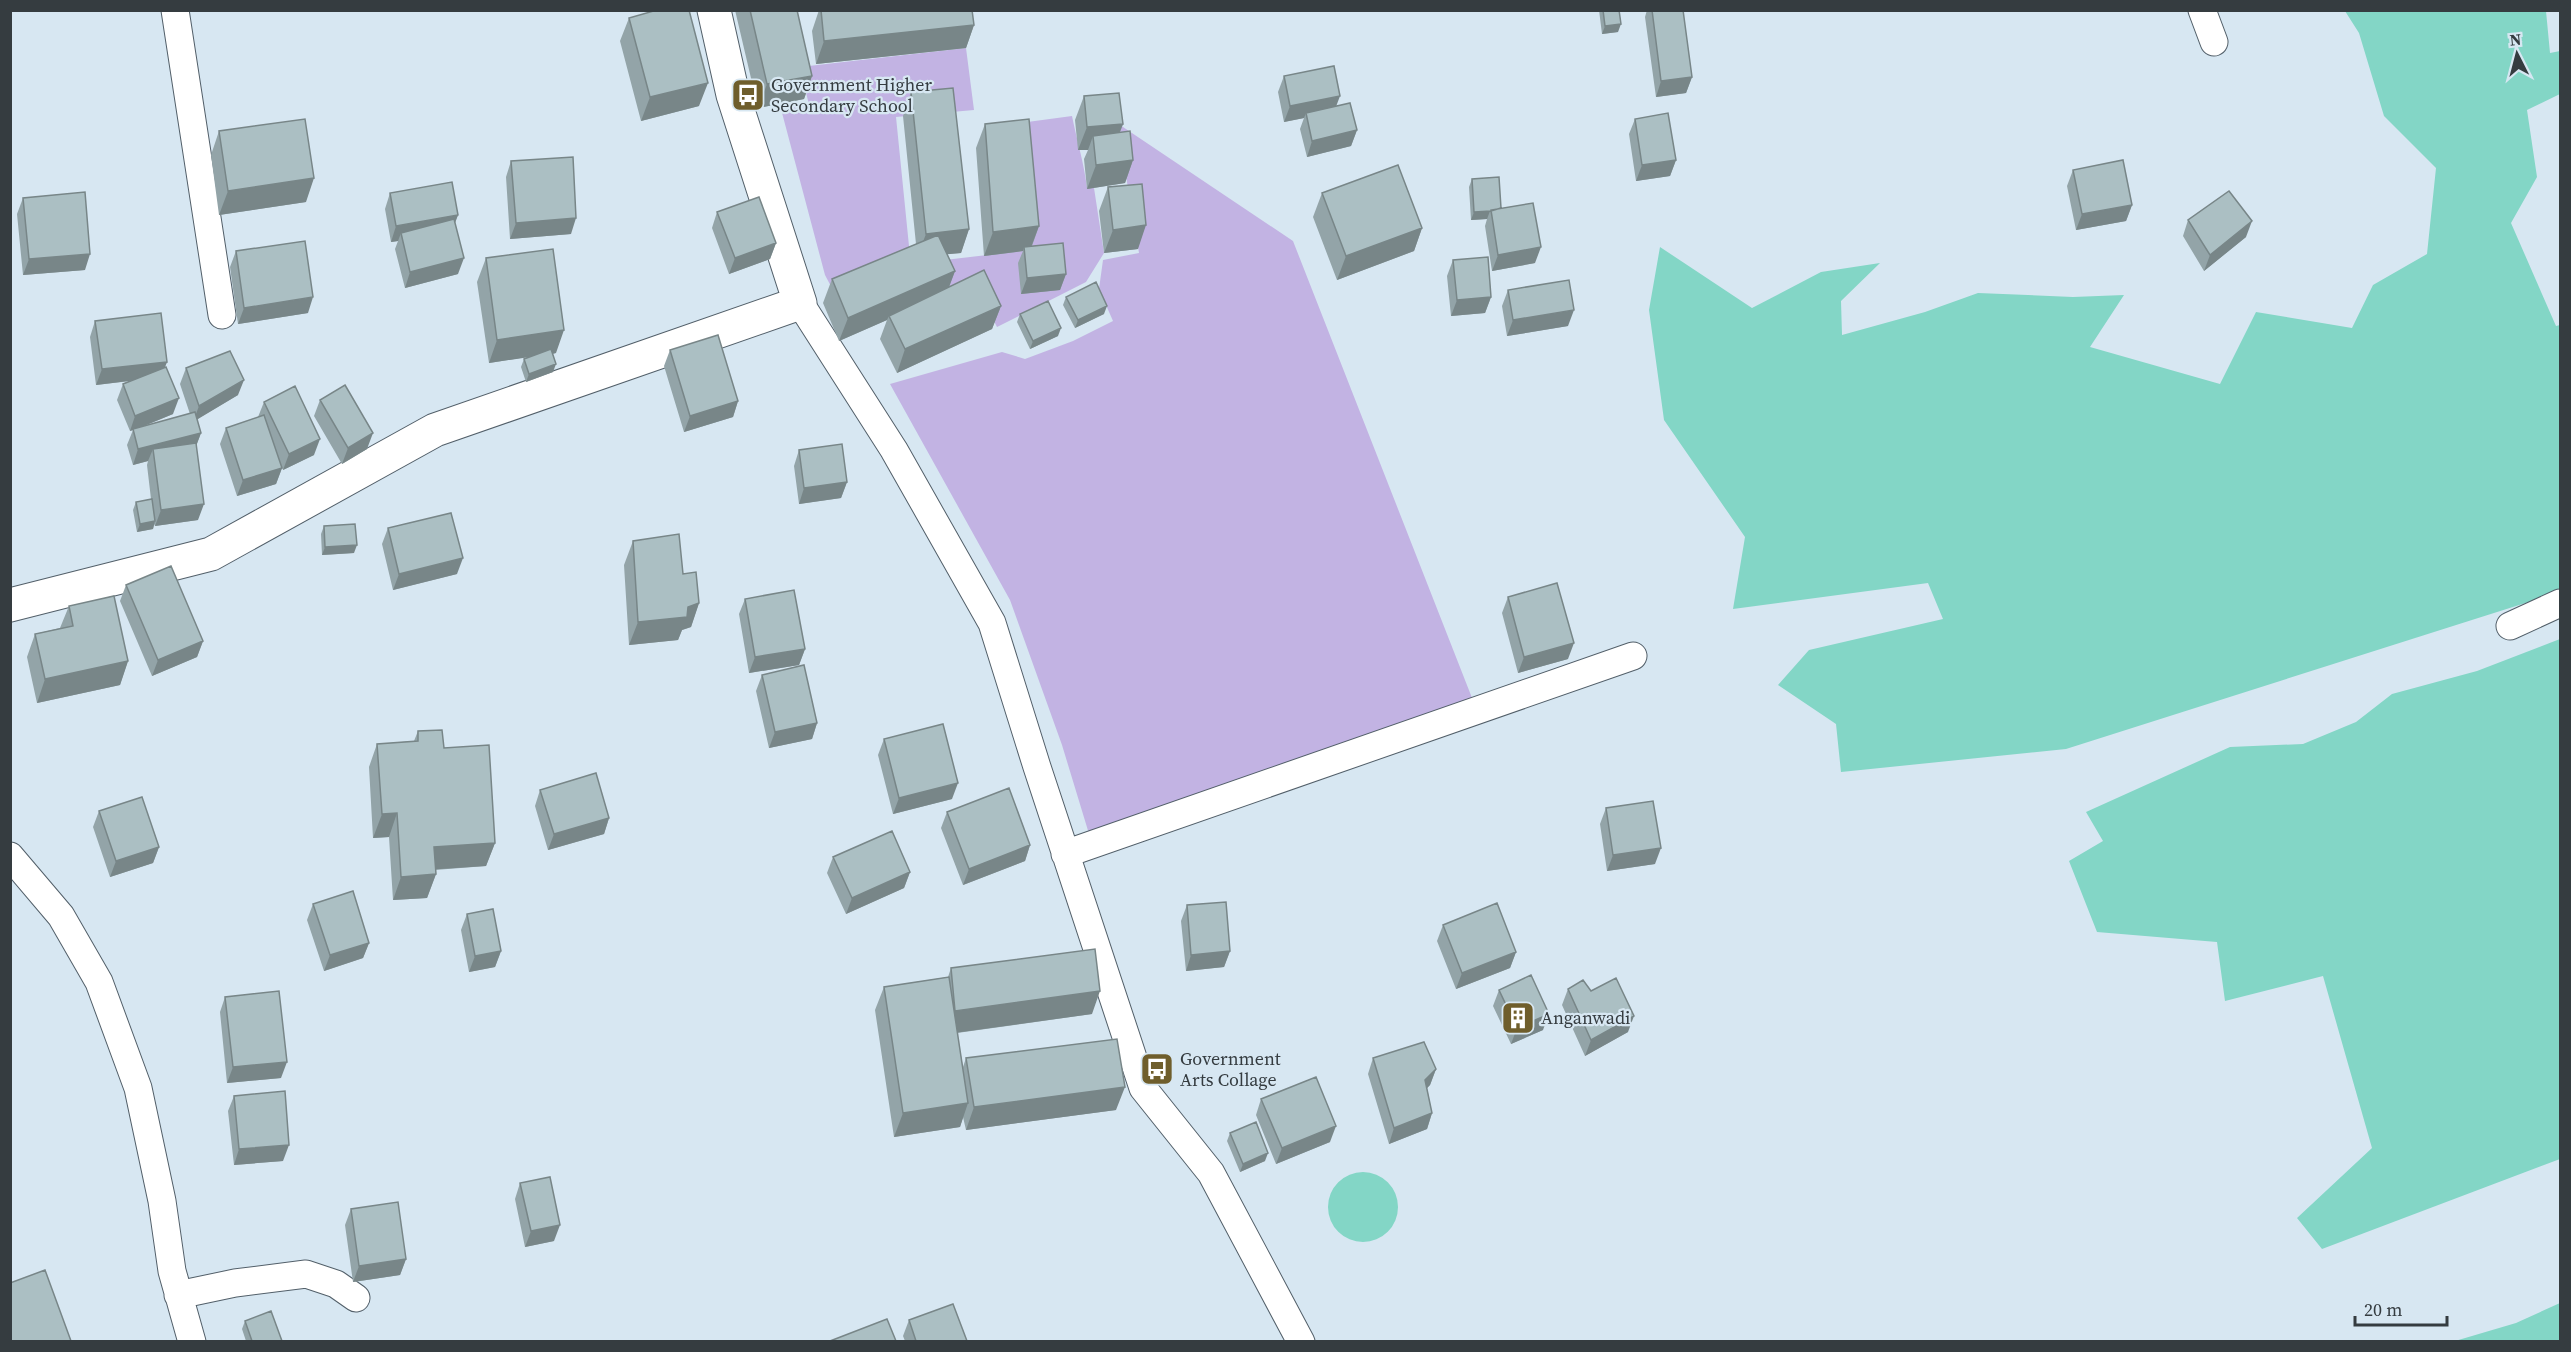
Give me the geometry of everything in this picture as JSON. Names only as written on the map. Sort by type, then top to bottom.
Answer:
[{"type":"street","points":[[175,10],[222,315]]},
{"type":"street","points":[[714,10],[733,95],[800,303],[894,450],[992,623],[1065,854],[1143,1088],[1211,1173],[1301,1341]]},
{"type":"street","points":[[2202,10],[2214,42]]},
{"type":"street","points":[[10,605],[211,554],[435,430],[800,303]]},
{"type":"street","points":[[2510,626],[2560,603]]},
{"type":"street","points":[[1065,854],[1633,656]]},
{"type":"street","points":[[10,856],[61,916],[99,982],[138,1088],[162,1202],[172,1271],[192,1341]]},
{"type":"street","points":[[178,1295],[235,1282],[306,1274],[336,1284],[356,1298]]},
{"type":"shaded area","points":[[2345,11],[2546,11],[2550,53],[2560,51],[2560,94],[2527,110],[2537,177],[2511,223],[2556,326],[2560,325],[2560,592],[2066,749],[1841,772],[1836,724],[1778,685],[1809,650],[1943,619],[1928,583],[1733,609],[1745,537],[1664,420],[1649,310],[1660,247],[1752,308],[1821,272],[1880,263],[1841,301],[1842,335],[1925,312],[1978,293],[2073,297],[2124,295],[2090,347],[2220,384],[2256,312],[2352,328],[2373,285],[2427,254],[2436,168],[2384,116],[2359,33]]},
{"type":"shaded area","points":[[966,48],[974,110],[896,117],[910,256],[834,292],[825,275],[781,109],[809,105],[800,67]]},
{"type":"shaded area","points":[[1072,116],[1087,188],[1094,188],[1104,253],[1086,282],[997,327],[977,288],[950,292],[936,261],[1030,250],[1020,123]]},
{"type":"shaded area","points":[[1117,123],[1293,241],[1474,703],[1093,847],[1062,745],[1010,600],[890,384],[1002,352],[1025,359],[1073,341],[1113,321],[1099,289],[1103,260],[1139,253]]},
{"type":"shaded area","points":[[2560,639],[2560,1159],[2322,1249],[2297,1218],[2372,1148],[2323,976],[2225,1001],[2217,942],[2097,932],[2069,861],[2103,841],[2086,812],[2230,747],[2303,744],[2356,722],[2392,694],[2477,671]]},
{"type":"shaded area","points":[[1363,1172],[1376,1175],[1388,1182],[1395,1194],[1398,1207],[1395,1220],[1388,1232],[1376,1239],[1363,1242],[1350,1239],[1338,1232],[1331,1220],[1328,1207],[1331,1194],[1338,1182],[1350,1175]]},
{"type":"shaded area","points":[[2560,1303],[2560,1341],[2455,1341],[2516,1323]]},
{"type":"building","points":[[657,10],[689,10],[708,83],[650,97],[629,18]]},
{"type":"building","points":[[750,10],[797,10],[812,76],[767,84]]},
{"type":"building","points":[[821,10],[972,10],[974,25],[824,41]]},
{"type":"building","points":[[1603,10],[1619,10],[1621,24],[1605,26]]},
{"type":"building","points":[[1652,10],[1683,10],[1692,77],[1661,81]]},
{"type":"building","points":[[1334,66],[1340,96],[1290,106],[1284,76]]},
{"type":"building","points":[[953,88],[969,229],[926,234],[911,92]]},
{"type":"building","points":[[1119,93],[1123,124],[1087,127],[1084,96]]},
{"type":"building","points":[[1350,103],[1357,130],[1312,141],[1306,113]]},
{"type":"building","points":[[1668,113],[1676,160],[1642,165],[1635,119]]},
{"type":"building","points":[[305,119],[314,178],[228,191],[219,131]]},
{"type":"building","points":[[1029,119],[1039,226],[993,232],[985,124]]},
{"type":"building","points":[[1130,131],[1133,160],[1096,165],[1093,136]]},
{"type":"building","points":[[573,157],[576,218],[516,223],[511,161]]},
{"type":"building","points":[[2123,160],[2132,205],[2082,214],[2073,170]]},
{"type":"building","points":[[1398,165],[1422,228],[1346,256],[1322,193]]},
{"type":"building","points":[[1499,177],[1501,208],[1474,212],[1472,179]]},
{"type":"building","points":[[452,182],[458,215],[396,226],[390,193]]},
{"type":"building","points":[[1142,184],[1146,225],[1113,230],[1108,187]]},
{"type":"building","points":[[2229,191],[2252,221],[2210,255],[2188,220]]},
{"type":"building","points":[[85,192],[90,254],[29,259],[23,198]]},
{"type":"building","points":[[759,197],[776,243],[735,258],[717,212]]},
{"type":"building","points":[[1533,203],[1541,247],[1498,255],[1491,210]]},
{"type":"building","points":[[454,219],[464,258],[410,272],[401,233]]},
{"type":"building","points":[[938,235],[955,271],[848,318],[832,279]]},
{"type":"building","points":[[305,241],[313,297],[244,308],[236,251]]},
{"type":"building","points":[[1063,243],[1066,274],[1027,278],[1024,247]]},
{"type":"building","points":[[553,249],[564,330],[497,340],[486,258]]},
{"type":"building","points":[[1488,257],[1491,297],[1457,300],[1453,260]]},
{"type":"building","points":[[984,270],[1001,306],[905,349],[889,316]]},
{"type":"building","points":[[1569,280],[1574,310],[1513,320],[1508,290]]},
{"type":"building","points":[[1096,282],[1107,306],[1078,320],[1066,297]]},
{"type":"building","points":[[1048,301],[1061,328],[1033,341],[1020,314]]},
{"type":"building","points":[[161,313],[167,362],[102,369],[95,321]]},
{"type":"building","points":[[718,335],[738,401],[690,416],[670,350]]},
{"type":"building","points":[[551,349],[556,364],[529,374],[524,359]]},
{"type":"building","points":[[230,351],[244,380],[199,406],[186,368]]},
{"type":"building","points":[[166,367],[179,398],[135,416],[123,384]]},
{"type":"building","points":[[345,385],[373,433],[348,448],[320,400]]},
{"type":"building","points":[[295,386],[320,439],[289,454],[264,402]]},
{"type":"building","points":[[195,412],[201,433],[138,449],[133,429]]},
{"type":"building","points":[[264,415],[282,468],[243,480],[226,428]]},
{"type":"building","points":[[196,443],[204,504],[161,510],[153,449]]},
{"type":"building","points":[[842,444],[847,482],[804,488],[799,450]]},
{"type":"building","points":[[152,499],[155,521],[140,524],[136,502]]},
{"type":"building","points":[[451,513],[463,558],[399,574],[388,528]]},
{"type":"building","points":[[355,524],[357,545],[325,547],[324,526]]},
{"type":"building","points":[[679,534],[683,574],[696,572],[699,603],[688,607],[687,617],[638,622],[633,541]]},
{"type":"building","points":[[171,566],[203,641],[158,660],[126,585]]},
{"type":"building","points":[[1557,583],[1574,643],[1524,657],[1508,597]]},
{"type":"building","points":[[794,590],[805,649],[755,657],[745,599]]},
{"type":"building","points":[[114,596],[128,661],[45,679],[35,634],[73,626],[69,606]]},
{"type":"building","points":[[804,665],[817,723],[775,732],[762,675]]},
{"type":"building","points":[[943,724],[958,783],[899,798],[884,739]]},
{"type":"building","points":[[442,730],[444,748],[489,745],[495,843],[434,847],[436,874],[401,877],[397,813],[382,814],[377,744],[418,741],[418,731]]},
{"type":"building","points":[[596,773],[609,818],[554,834],[540,790]]},
{"type":"building","points":[[1009,788],[1030,845],[969,869],[947,812]]},
{"type":"building","points":[[142,797],[159,847],[116,861],[99,811]]},
{"type":"building","points":[[1653,801],[1661,848],[1613,855],[1606,808]]},
{"type":"building","points":[[892,831],[910,872],[852,898],[833,857]]},
{"type":"building","points":[[353,891],[369,943],[330,955],[313,904]]},
{"type":"building","points":[[1226,902],[1230,951],[1191,955],[1187,905]]},
{"type":"building","points":[[1497,903],[1516,952],[1462,973],[1443,925]]},
{"type":"building","points":[[493,909],[501,951],[475,956],[467,914]]},
{"type":"building","points":[[1095,949],[1100,991],[955,1011],[951,968]]},
{"type":"building","points":[[1531,975],[1549,1014],[1517,1028],[1499,990]]},
{"type":"building","points":[[949,977],[968,1103],[903,1113],[884,987]]},
{"type":"building","points":[[1616,978],[1634,1016],[1591,1040],[1568,989],[1583,980],[1591,991]]},
{"type":"building","points":[[279,991],[287,1062],[233,1067],[225,997]]},
{"type":"building","points":[[1117,1039],[1125,1087],[974,1107],[966,1058]]},
{"type":"building","points":[[1424,1042],[1436,1069],[1425,1080],[1432,1113],[1394,1128],[1373,1058]]},
{"type":"building","points":[[1316,1077],[1336,1126],[1282,1148],[1261,1099]]},
{"type":"building","points":[[285,1091],[289,1145],[239,1149],[234,1096]]},
{"type":"building","points":[[1256,1122],[1268,1153],[1243,1164],[1230,1133]]},
{"type":"building","points":[[550,1177],[560,1225],[531,1231],[520,1183]]},
{"type":"building","points":[[398,1202],[406,1259],[359,1266],[351,1209]]},
{"type":"building","points":[[45,1270],[71,1341],[10,1341],[10,1283]]},
{"type":"building","points":[[953,1304],[967,1341],[916,1341],[909,1320]]},
{"type":"building","points":[[271,1311],[282,1341],[252,1341],[245,1321]]},
{"type":"building","points":[[887,1319],[896,1341],[830,1341]]},
{"type":"place","name":"Government Higher Secondary School","points":[[748,95]]},
{"type":"place","name":"Anganwadi","points":[[1518,1018]]},
{"type":"place","name":"Government Arts Collage","points":[[1157,1069]]}]
